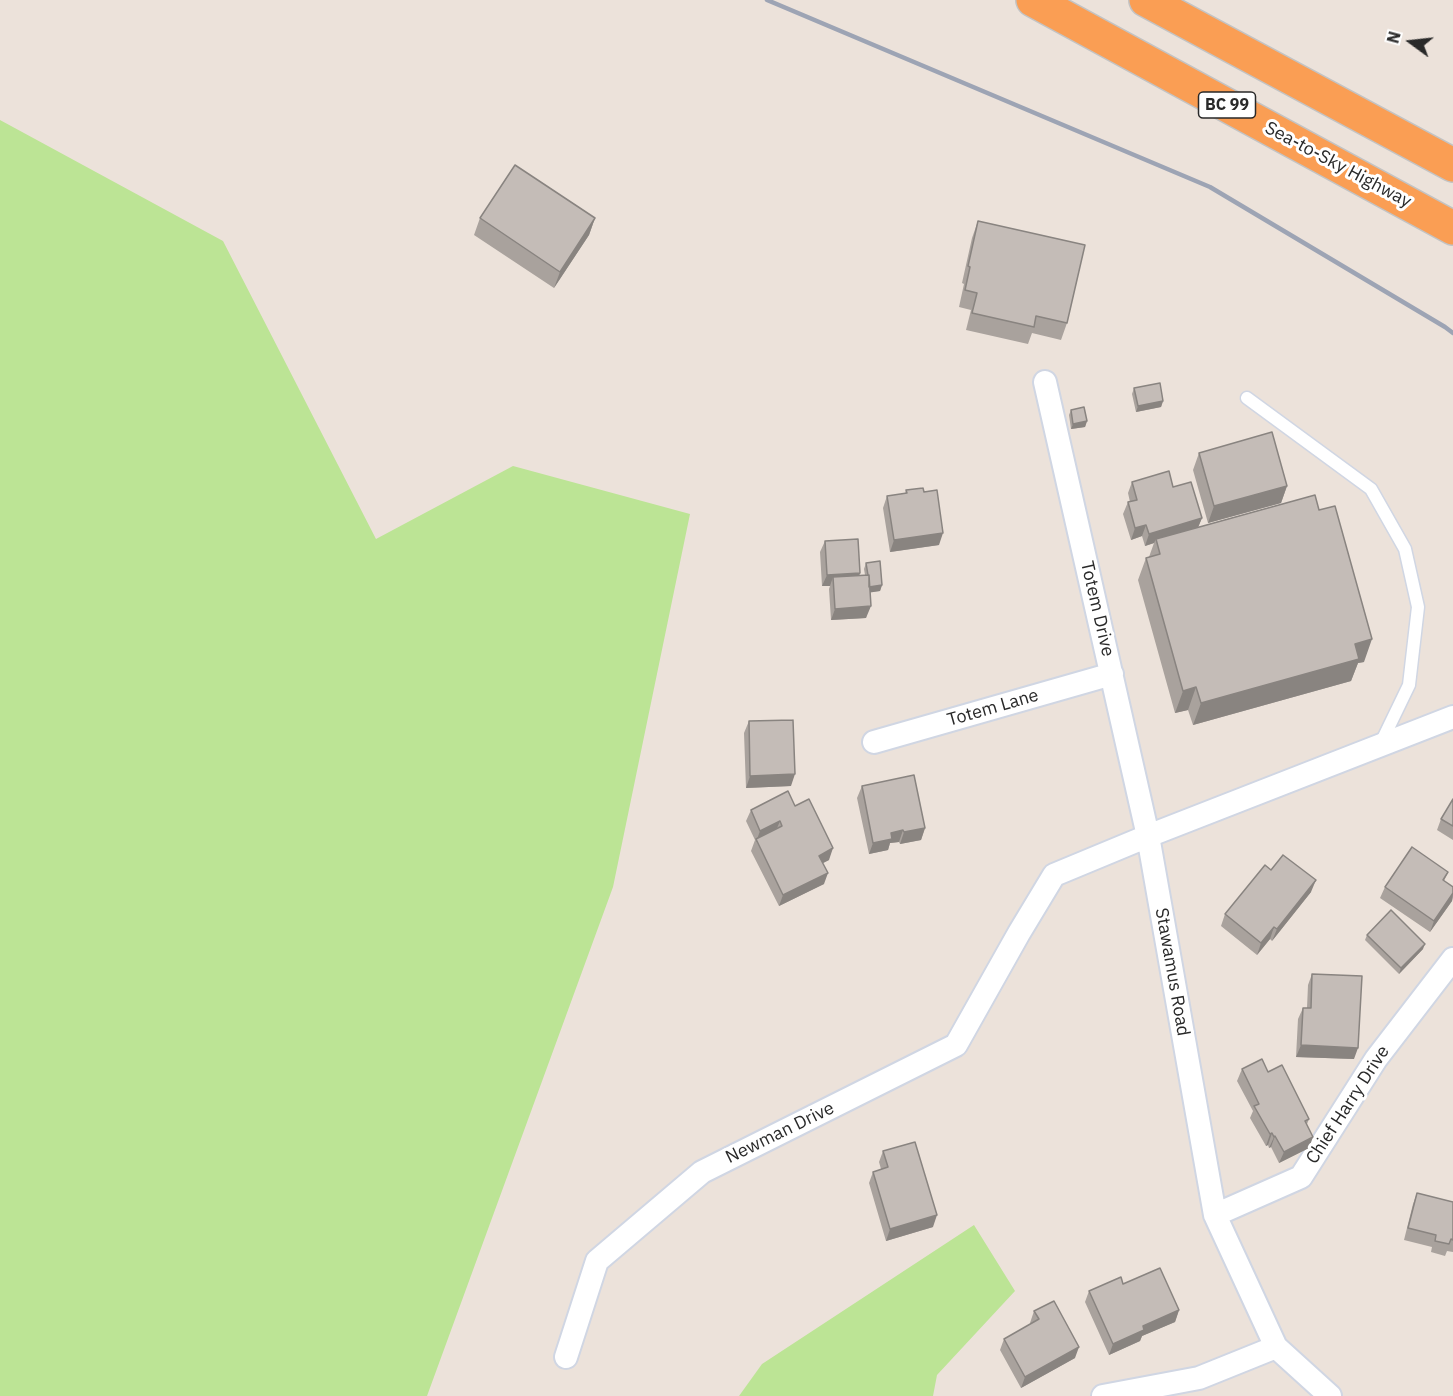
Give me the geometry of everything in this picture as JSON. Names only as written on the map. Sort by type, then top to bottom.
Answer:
[{"type":"highway","name":"Sea-to-Sky Highway","points":[[1033,0],[1453,228]]},
{"type":"highway","points":[[1146,0],[1453,165]]},
{"type":"highway","points":[[1421,210],[1453,243]]},
{"type":"street","name":"Totem Drive","points":[[1045,382],[1148,836]]},
{"type":"street","name":"Totem Lane","points":[[874,742],[1112,674]]},
{"type":"street","points":[[1148,836],[1453,717]]},
{"type":"street","name":"Newman Drive","points":[[566,1357],[597,1262],[702,1172],[956,1045],[1054,875],[1148,836]]},
{"type":"street","name":"Stawamus Road","points":[[1148,836],[1215,1215],[1276,1347],[1330,1396]]},
{"type":"street","name":"Chief Harry Drive","points":[[1215,1215],[1301,1177],[1376,1059],[1453,959]]},
{"type":"street","points":[[1103,1396],[1199,1378],[1276,1347]]},
{"type":"lane","points":[[1247,399],[1371,489],[1405,549],[1419,607],[1409,685],[1379,746]]},
{"type":"green space","points":[[0,120],[223,241],[376,539],[513,466],[690,514],[613,887],[427,1396],[0,1396]]},
{"type":"green space","points":[[974,1225],[1015,1291],[937,1375],[933,1396],[739,1396],[762,1364]]},
{"type":"building","points":[[515,165],[595,218],[560,272],[480,218]]},
{"type":"building","points":[[978,221],[1085,245],[1067,323],[1036,316],[1034,327],[972,313],[977,293],[965,290]]},
{"type":"building","points":[[1160,383],[1163,401],[1138,406],[1134,388]]},
{"type":"building","points":[[1084,407],[1087,421],[1073,424],[1071,410]]},
{"type":"building","points":[[1272,432],[1287,486],[1214,506],[1199,453]]},
{"type":"building","points":[[1169,471],[1173,487],[1191,482],[1202,518],[1149,534],[1146,525],[1135,528],[1128,502],[1137,500],[1132,482]]},
{"type":"building","points":[[923,488],[924,492],[937,490],[943,533],[894,540],[887,496]]},
{"type":"building","points":[[1315,495],[1319,510],[1335,506],[1372,639],[1355,644],[1359,659],[1201,703],[1196,687],[1183,691],[1146,558],[1160,554],[1156,539]]},
{"type":"building","points":[[858,539],[860,573],[827,575],[825,541]]},
{"type":"building","points":[[880,561],[882,585],[869,587],[866,563]]},
{"type":"building","points":[[869,575],[871,606],[835,609],[833,577]]},
{"type":"building","points":[[793,720],[795,774],[750,776],[749,721]]},
{"type":"building","points":[[914,775],[925,828],[891,833],[892,839],[873,843],[862,786]]},
{"type":"building","points":[[788,791],[795,806],[809,799],[833,848],[819,856],[828,873],[783,895],[756,839],[782,826],[780,821],[760,831],[751,810]]},
{"type":"building","points":[[1453,799],[1453,826],[1441,819]]},
{"type":"building","points":[[1412,847],[1448,872],[1443,880],[1453,887],[1453,893],[1434,921],[1385,887]]},
{"type":"building","points":[[1283,855],[1316,880],[1277,929],[1274,927],[1261,943],[1225,914],[1265,865],[1271,870]]},
{"type":"building","points":[[1391,910],[1425,944],[1401,968],[1367,935]]},
{"type":"building","points":[[1312,974],[1362,976],[1358,1048],[1301,1045],[1303,1008],[1311,1008]]},
{"type":"building","points":[[1262,1059],[1268,1072],[1282,1065],[1309,1119],[1305,1121],[1313,1137],[1284,1152],[1275,1136],[1270,1134],[1254,1106],[1259,1104],[1242,1069]]},
{"type":"building","points":[[915,1142],[937,1215],[890,1229],[873,1172],[888,1167],[883,1151]]},
{"type":"building","points":[[1417,1193],[1453,1202],[1453,1240],[1451,1239],[1449,1244],[1435,1241],[1436,1235],[1408,1228]]},
{"type":"building","points":[[1160,1268],[1179,1310],[1143,1326],[1144,1330],[1113,1344],[1089,1291],[1121,1277],[1123,1284]]},
{"type":"building","points":[[1054,1301],[1079,1347],[1025,1377],[1004,1339],[1039,1319],[1034,1311]]},
{"type":"railway","points":[[767,0],[1210,187],[1453,333]]}]
